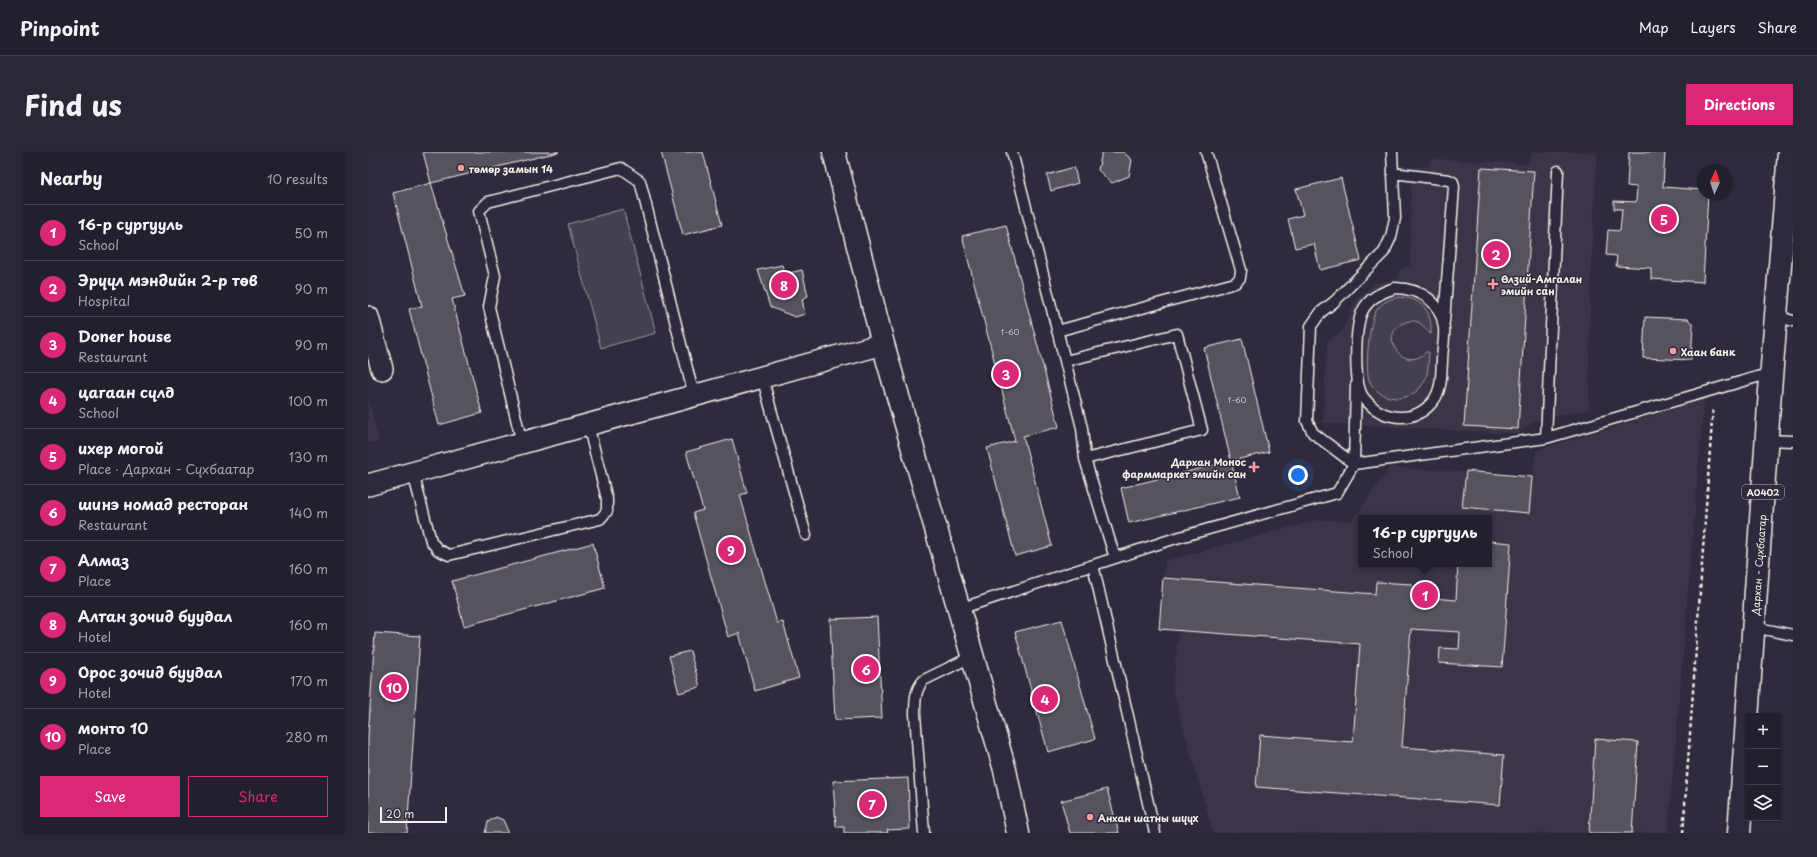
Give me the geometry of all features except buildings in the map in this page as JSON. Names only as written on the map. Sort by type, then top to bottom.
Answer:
[{"type":"main road","points":[[834,152],[883,344],[1005,770],[1018,833]]},
{"type":"main road","name":"Дархан - Сүхбаатар","points":[[1739,833],[1771,373],[1784,319],[1789,152]]},
{"type":"street","points":[[368,317],[382,369]]},
{"type":"street","points":[[368,485],[883,344]]},
{"type":"lane","points":[[1012,152],[1082,428],[1085,459],[1115,558]]},
{"type":"lane","points":[[1057,331],[1236,283],[1240,278],[1241,270],[1206,152]]},
{"type":"lane","points":[[1392,152],[1395,218],[1391,237],[1384,252],[1334,302],[1321,312],[1311,326],[1307,421],[1313,433],[1354,464],[1546,438],[1771,373]]},
{"type":"lane","points":[[522,443],[490,307],[495,276],[479,211],[488,202],[621,168],[640,181],[694,396]]},
{"type":"lane","points":[[1546,438],[1558,171]]},
{"type":"lane","points":[[1356,369],[1357,383],[1362,396],[1371,407],[1383,415],[1397,418],[1411,416],[1424,410],[1434,400],[1440,387],[1454,187],[1452,182],[1449,180],[1393,173]]},
{"type":"lane","points":[[959,609],[1173,539],[1337,493],[1354,464],[1358,325],[1362,311],[1371,300],[1382,292],[1395,288],[1409,288],[1422,294],[1433,302],[1441,314],[1444,328]]},
{"type":"lane","points":[[1065,361],[1177,334],[1202,430],[1085,459]]},
{"type":"lane","points":[[762,377],[806,535]]},
{"type":"lane","points":[[413,473],[431,541],[438,550],[449,555],[600,519],[606,511],[607,499],[588,425]]},
{"type":"lane","points":[[1766,440],[1793,441]]},
{"type":"lane","points":[[1093,565],[1155,833]]},
{"type":"lane","points":[[1753,627],[1793,635]]},
{"type":"lane","points":[[924,833],[915,714],[915,700],[919,685],[924,680],[973,656]]},
{"type":"path","points":[[1683,833],[1715,388]]},
{"type":"shaded area","points":[[1533,152],[1597,152],[1590,303],[1589,409],[1535,421],[1518,434],[1323,423],[1327,341],[1342,332],[1356,300],[1375,283],[1398,280],[1399,269],[1410,266],[1411,167],[1429,167],[1431,159],[1526,164]]},
{"type":"shaded area","points":[[623,209],[656,333],[601,348],[568,224]]},
{"type":"shaded area","points":[[1402,297],[1416,301],[1425,308],[1430,319],[1431,334],[1420,323],[1414,321],[1403,323],[1396,329],[1393,336],[1393,344],[1396,351],[1402,356],[1409,359],[1418,358],[1426,352],[1429,352],[1427,375],[1419,389],[1412,394],[1396,398],[1388,397],[1374,388],[1369,380],[1367,366],[1371,324],[1376,311],[1387,301]]},
{"type":"shaded area","points":[[368,397],[379,441],[368,443]]},
{"type":"shaded area","points":[[1704,400],[1668,833],[1213,833],[1173,691],[1178,631],[1159,629],[1165,561],[1317,520],[1352,521],[1390,467],[1532,477],[1536,450]]},
{"type":"place","name":"төмөр замын 14","points":[[461,168]]},
{"type":"place","name":"ихер могой","points":[[1664,219]]},
{"type":"place","name":"Эрүүл мэндийн 2-р төв","points":[[1496,254]]},
{"type":"place","name":"Өлзий-Амгалан эмийн сан","points":[[1493,284]]},
{"type":"place","name":"Алтан зочид буудал","points":[[784,285]]},
{"type":"place","name":"Хаан банк","points":[[1673,351]]},
{"type":"place","name":"Doner house","points":[[1006,374]]},
{"type":"place","name":"Дархан Монос фарммаркет эмийн сан","points":[[1254,467]]},
{"type":"place","name":"Орос зочид буудал","points":[[731,550]]},
{"type":"place","name":"16-р сургууль","points":[[1425,595]]},
{"type":"place","name":"шинэ номад ресторан","points":[[866,669]]},
{"type":"place","name":"монто 10","points":[[394,687]]},
{"type":"place","name":"цагаан сүлд","points":[[1045,699]]},
{"type":"place","name":"Алмаз","points":[[872,804]]},
{"type":"place","name":"Анхан шатны шүүх","points":[[1090,817]]}]
